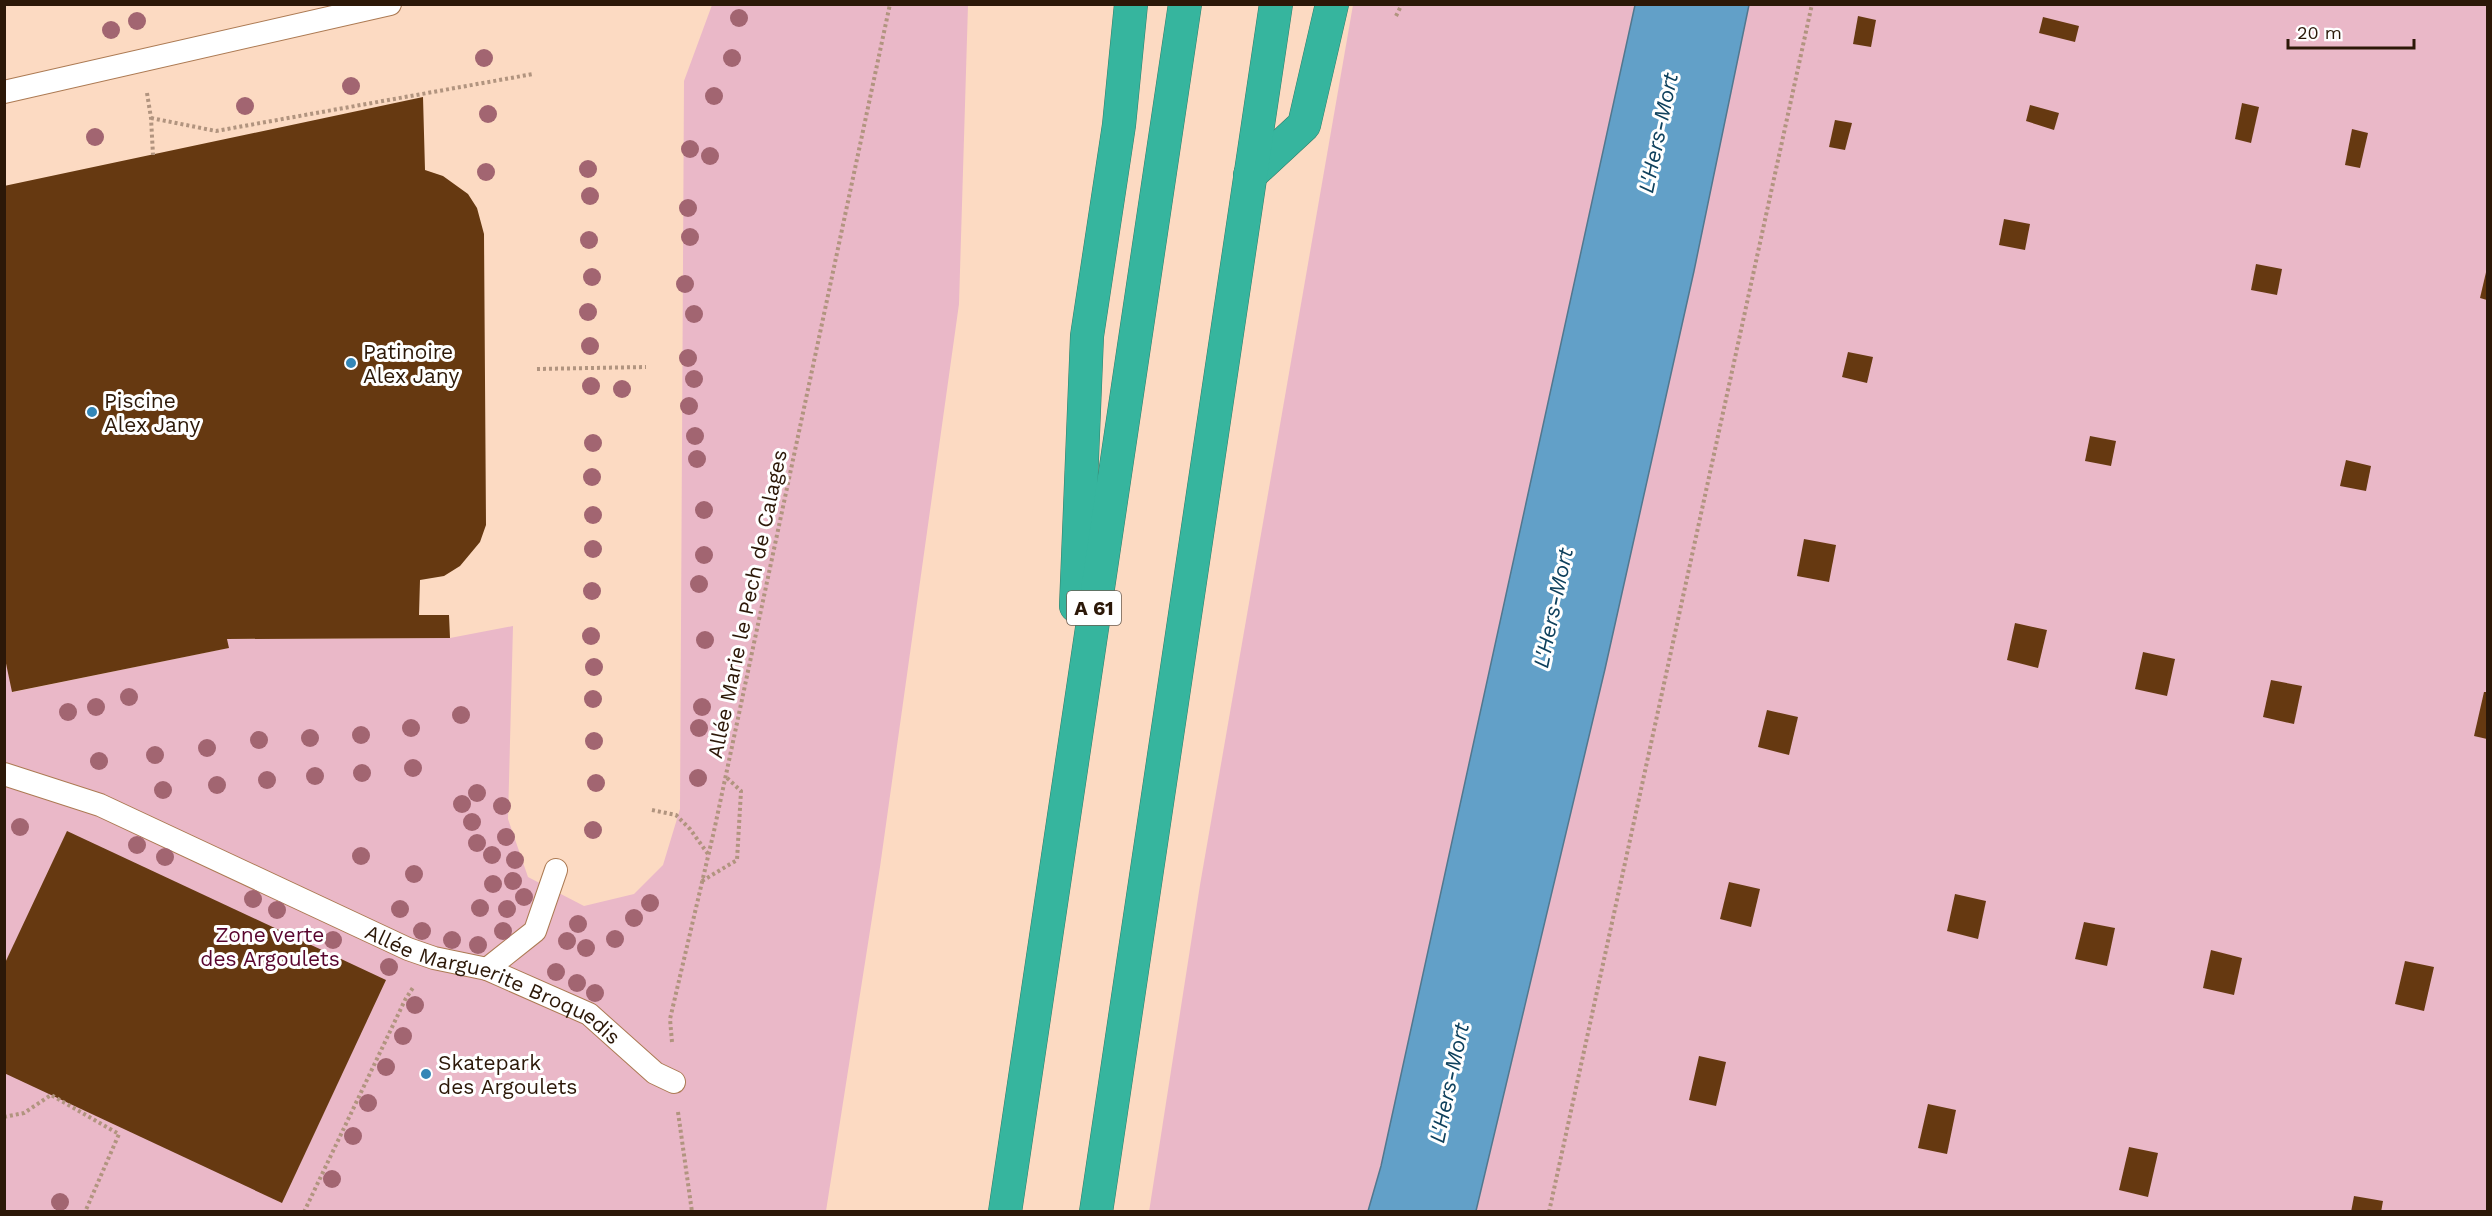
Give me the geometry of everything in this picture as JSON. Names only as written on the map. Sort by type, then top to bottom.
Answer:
[{"type":"highway","points":[[1069,775],[1087,336],[1119,125],[1131,4]]},
{"type":"highway","name":"A 61","points":[[1005,1212],[1185,4]]},
{"type":"highway","points":[[1096,1212],[1276,4]]},
{"type":"highway","points":[[1250,175],[1304,125],[1332,4]]},
{"type":"lane","points":[[4,92],[390,4]]},
{"type":"lane","name":"Allée Marguerite Broquedis","points":[[4,774],[100,805],[408,949],[434,958],[487,969],[589,1014],[655,1072],[674,1082]]},
{"type":"lane","points":[[487,969],[535,931],[556,870]]},
{"type":"path","name":"Allée Marie le Pech de Calages","points":[[692,1212],[674,1082],[670,1019],[725,777],[890,4]]},
{"type":"path","points":[[1396,16],[1401,4]]},
{"type":"path","points":[[1549,1212],[1812,4]]},
{"type":"path","points":[[140,60],[151,118],[153,155]]},
{"type":"path","points":[[151,118],[216,131],[533,74]]},
{"type":"path","points":[[537,369],[645,367]]},
{"type":"path","points":[[702,881],[737,860],[741,791],[725,777]]},
{"type":"path","points":[[652,810],[676,815],[690,829],[708,854]]},
{"type":"path","points":[[304,1212],[405,1000],[434,958]]},
{"type":"path","points":[[4,1117],[24,1113],[51,1095],[119,1134],[85,1212]]},
{"type":"green space","name":"Zone verte des Argoulets","points":[[712,5],[968,5],[959,304],[880,867],[826,1211],[5,1211],[4,654],[13,692],[228,648],[227,639],[450,638],[513,626],[508,819],[528,877],[584,906],[634,894],[663,865],[680,809],[684,81]]},
{"type":"green space","points":[[1353,5],[1635,5],[1381,1166],[1368,1211],[1149,1212],[1200,885]]},
{"type":"green space","points":[[1749,5],[2487,5],[2487,1211],[1476,1212],[1605,669],[1694,271]]},
{"type":"water","name":"L'Hers-Mort","points":[[1635,5],[1749,5],[1694,271],[1605,669],[1476,1211],[1368,1211],[1381,1166]]},
{"type":"building","points":[[1858,16],[1876,20],[1871,47],[1853,44]]},
{"type":"building","points":[[2043,17],[2079,26],[2075,42],[2039,33]]},
{"type":"building","points":[[423,97],[425,170],[443,176],[468,194],[477,208],[484,234],[486,525],[480,542],[460,566],[444,576],[420,580],[419,615],[449,615],[450,638],[227,639],[229,648],[12,692],[4,654],[4,186]]},
{"type":"building","points":[[2242,103],[2259,107],[2251,143],[2235,139]]},
{"type":"building","points":[[2030,105],[2059,113],[2054,130],[2026,121]]},
{"type":"building","points":[[1835,120],[1852,123],[1845,150],[1829,147]]},
{"type":"building","points":[[2352,129],[2368,133],[2360,168],[2345,165]]},
{"type":"building","points":[[2004,219],[2030,224],[2025,250],[1999,245]]},
{"type":"building","points":[[2256,264],[2282,269],[2277,295],[2251,290]]},
{"type":"building","points":[[2487,268],[2487,300],[2480,298]]},
{"type":"building","points":[[1848,352],[1873,357],[1867,383],[1842,377]]},
{"type":"building","points":[[2090,436],[2116,441],[2111,466],[2085,461]]},
{"type":"building","points":[[2346,460],[2371,466],[2366,491],[2340,486]]},
{"type":"building","points":[[1804,539],[1836,545],[1829,582],[1797,576]]},
{"type":"building","points":[[2015,623],[2047,630],[2038,668],[2007,660]]},
{"type":"building","points":[[2143,652],[2175,659],[2167,696],[2135,689]]},
{"type":"building","points":[[2271,680],[2302,686],[2294,724],[2263,717]]},
{"type":"building","points":[[2484,692],[2487,692],[2487,739],[2474,736]]},
{"type":"building","points":[[1767,710],[1798,717],[1789,755],[1758,747]]},
{"type":"building","points":[[67,831],[386,980],[282,1203],[4,1073],[4,965]]},
{"type":"building","points":[[1729,882],[1760,889],[1751,927],[1720,919]]},
{"type":"building","points":[[1955,894],[1986,901],[1978,939],[1947,931]]},
{"type":"building","points":[[2084,922],[2115,928],[2107,966],[2075,959]]},
{"type":"building","points":[[2211,950],[2242,958],[2234,995],[2203,988]]},
{"type":"building","points":[[2405,961],[2434,967],[2424,1011],[2395,1004]]},
{"type":"building","points":[[1699,1056],[1726,1062],[1716,1106],[1689,1100]]},
{"type":"building","points":[[1928,1104],[1956,1110],[1947,1154],[1918,1148]]},
{"type":"building","points":[[2129,1147],[2158,1153],[2148,1197],[2119,1190]]},
{"type":"building","points":[[2354,1196],[2383,1201],[2381,1212],[2351,1212]]},
{"type":"place","name":"Patinoire Alex Jany","points":[[351,363]]},
{"type":"place","name":"Piscine Alex Jany","points":[[92,412]]},
{"type":"place","name":"Skatepark des Argoulets","points":[[426,1074]]}]
